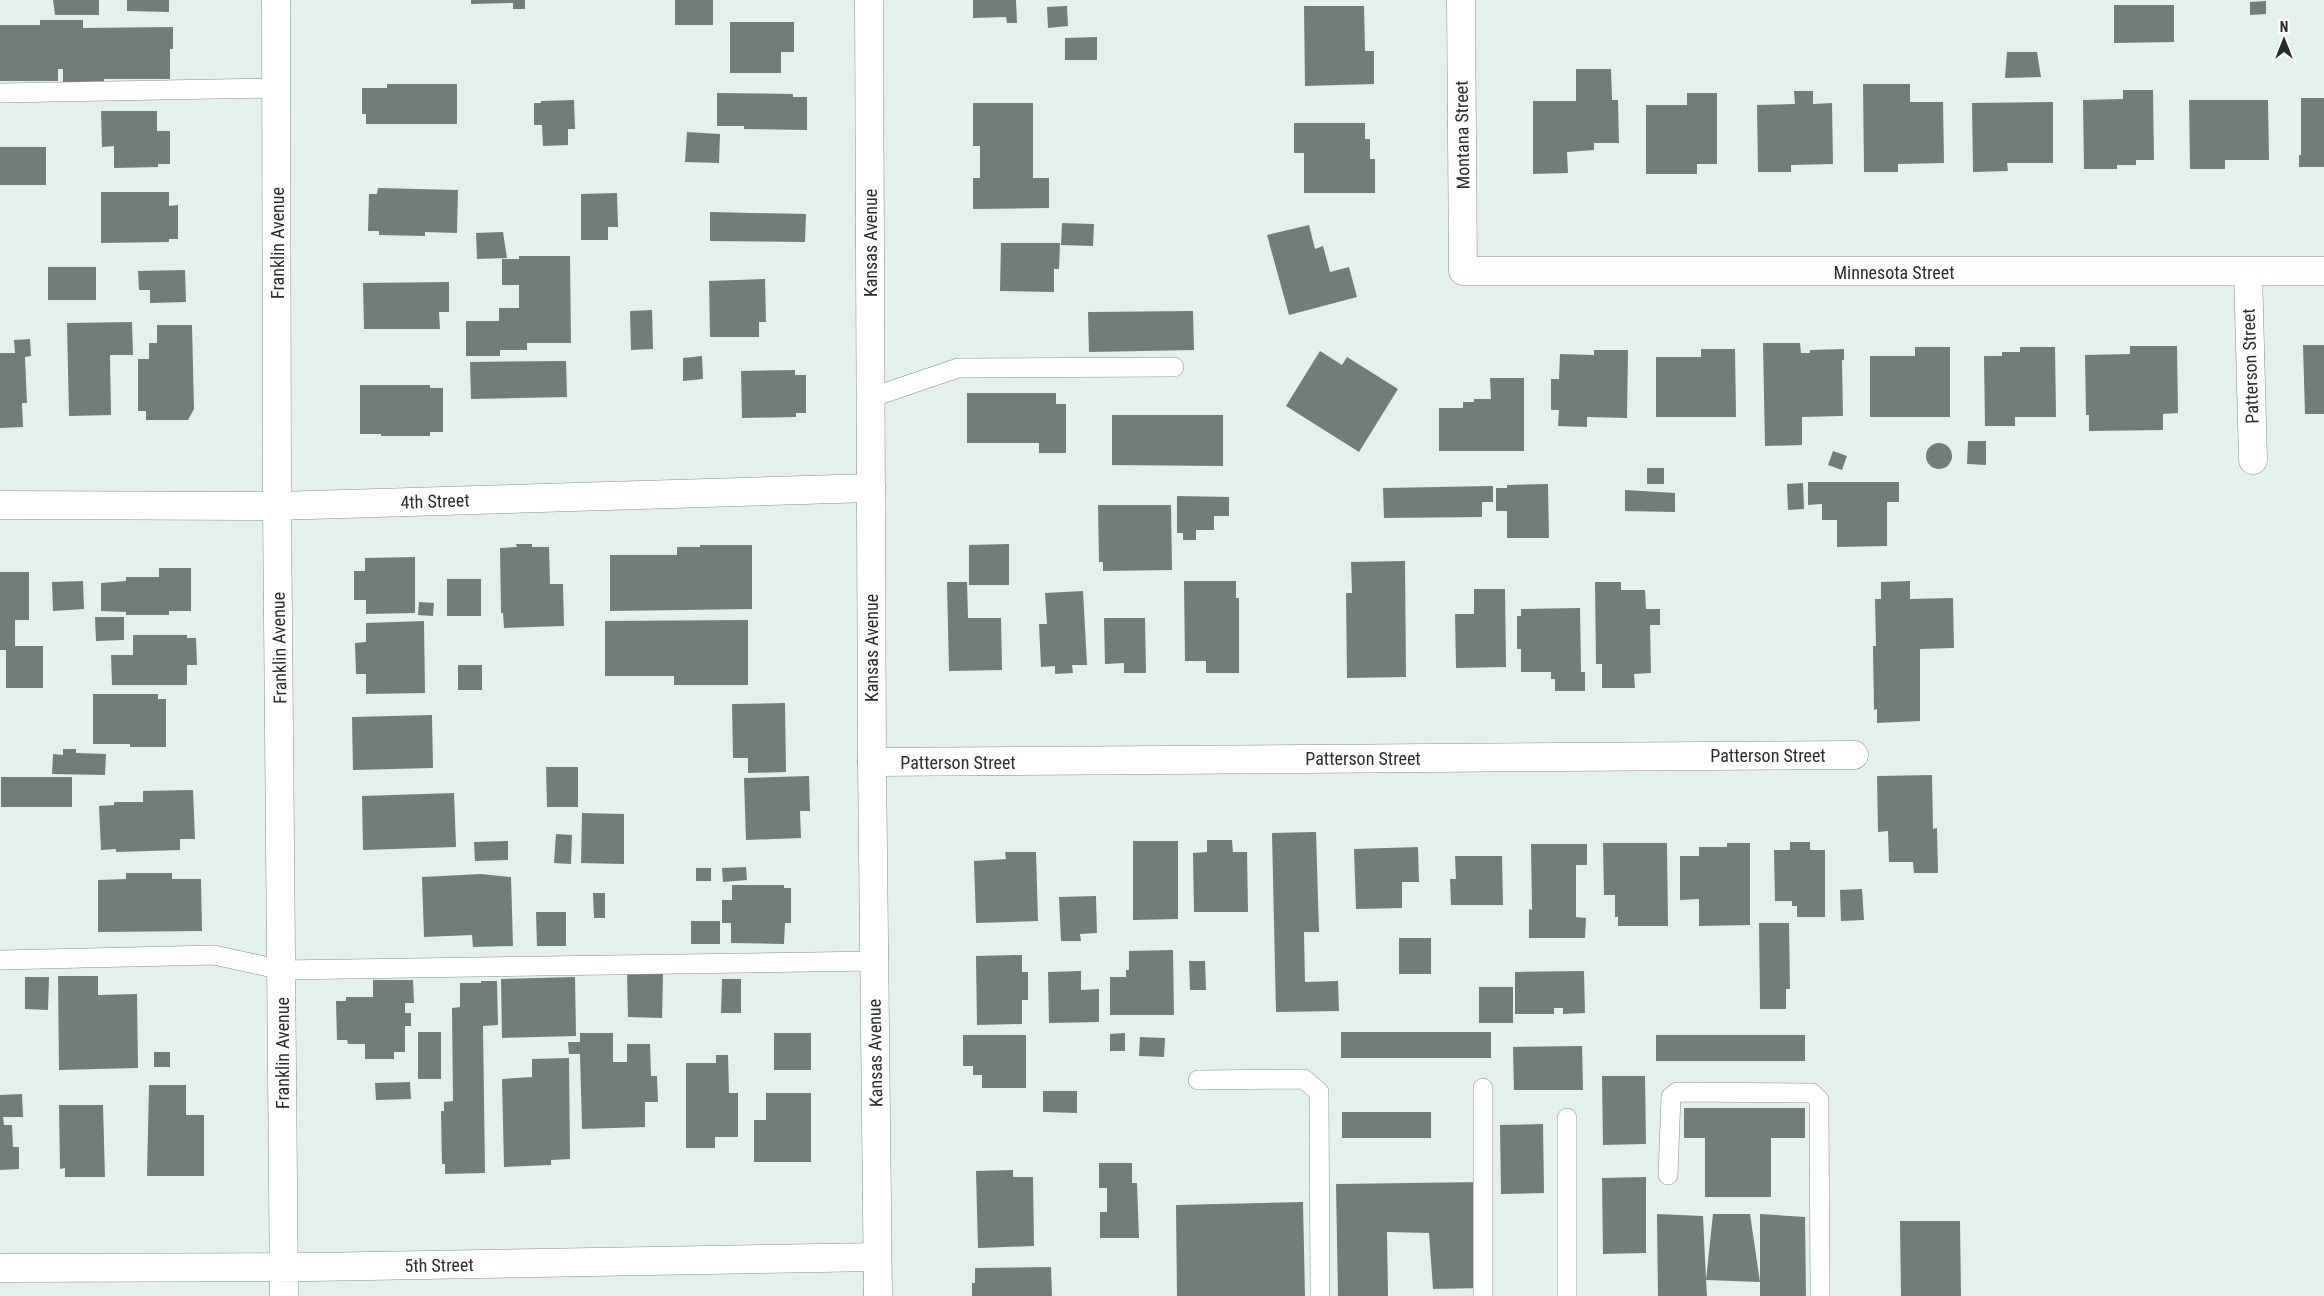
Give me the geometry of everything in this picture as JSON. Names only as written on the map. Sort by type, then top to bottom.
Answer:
[{"type":"street","name":"Franklin Avenue","points":[[276,0],[277,506],[284,1296]]},
{"type":"street","name":"Kansas Avenue","points":[[868,0],[872,762],[878,1296]]},
{"type":"street","name":"Montana Street","points":[[1461,0],[1463,271]]},
{"type":"street","name":"Minnesota Street","points":[[1463,271],[2324,271]]},
{"type":"street","name":"Patterson Street","points":[[2248,272],[2253,460]]},
{"type":"street","name":"4th Street","points":[[0,505],[277,506],[871,488]]},
{"type":"street","name":"Patterson Street","points":[[872,762],[1854,755]]},
{"type":"street","name":"5th Street","points":[[0,1268],[284,1267],[877,1257]]},
{"type":"lane","points":[[1,93],[276,88]]},
{"type":"lane","points":[[870,398],[958,368],[1174,367]]},
{"type":"lane","points":[[0,960],[214,955],[282,970],[874,961]]},
{"type":"lane","points":[[1198,1080],[1304,1079],[1319,1092],[1320,1296]]},
{"type":"lane","points":[[1484,1088],[1484,1296]]},
{"type":"lane","points":[[1668,1175],[1671,1097],[1677,1092],[1812,1093],[1819,1100],[1820,1296]]},
{"type":"lane","points":[[1567,1118],[1567,1296]]},
{"type":"building","points":[[53,0],[99,0],[99,15],[55,15]]},
{"type":"building","points":[[127,0],[169,0],[169,12],[127,11]]},
{"type":"building","points":[[471,0],[525,0],[525,9],[513,9],[513,3],[471,4]]},
{"type":"building","points":[[675,0],[713,0],[713,25],[675,25]]},
{"type":"building","points":[[973,0],[1016,0],[1017,23],[1007,23],[1006,17],[973,18]]},
{"type":"building","points":[[2266,1],[2266,14],[2250,15],[2250,2]]},
{"type":"building","points":[[2114,5],[2174,5],[2174,42],[2114,43]]},
{"type":"building","points":[[1067,6],[1068,26],[1048,28],[1047,7]]},
{"type":"building","points":[[1304,6],[1364,6],[1365,51],[1374,51],[1374,84],[1305,86]]},
{"type":"building","points":[[40,20],[83,20],[83,28],[173,27],[173,49],[170,49],[170,79],[104,79],[104,84],[63,84],[63,69],[58,69],[58,81],[0,81],[0,25],[40,25]]},
{"type":"building","points":[[730,22],[794,22],[794,52],[781,52],[781,73],[730,73]]},
{"type":"building","points":[[1097,37],[1097,60],[1065,60],[1065,38]]},
{"type":"building","points":[[2007,52],[2037,52],[2041,77],[2005,78]]},
{"type":"building","points":[[1576,69],[1611,69],[1612,100],[1618,100],[1619,143],[1594,143],[1594,150],[1567,152],[1568,173],[1533,174],[1533,101],[1576,101]]},
{"type":"building","points":[[387,84],[457,84],[457,124],[366,124],[366,114],[362,114],[362,88],[387,88]]},
{"type":"building","points":[[1863,84],[1910,84],[1910,102],[1943,102],[1944,163],[1898,164],[1898,172],[1864,172]]},
{"type":"building","points":[[2123,90],[2153,90],[2154,160],[2136,160],[2136,165],[2117,165],[2117,169],[2084,169],[2083,100],[2123,99]]},
{"type":"building","points":[[1794,91],[1813,91],[1813,104],[1832,103],[1833,164],[1791,165],[1791,172],[1758,172],[1757,105],[1795,104]]},
{"type":"building","points":[[717,93],[793,94],[793,97],[807,97],[807,130],[744,129],[744,126],[717,126]]},
{"type":"building","points":[[1687,93],[1717,93],[1717,164],[1697,164],[1697,174],[1646,174],[1646,105],[1687,105]]},
{"type":"building","points":[[2301,98],[2324,98],[2324,167],[2299,167],[2299,155],[2301,155]]},
{"type":"building","points":[[574,100],[575,129],[568,129],[568,145],[543,146],[542,125],[534,125],[534,103]]},
{"type":"building","points":[[2189,100],[2268,100],[2269,160],[2225,160],[2225,169],[2190,169]]},
{"type":"building","points":[[2053,102],[2053,163],[2007,163],[2008,171],[1973,172],[1972,103]]},
{"type":"building","points":[[973,103],[1033,103],[1033,178],[1049,178],[1049,208],[973,209],[973,178],[980,178],[980,146],[973,146]]},
{"type":"building","points":[[101,111],[157,111],[157,131],[170,131],[170,164],[158,164],[158,167],[114,168],[114,146],[102,147]]},
{"type":"building","points":[[1294,123],[1365,123],[1365,139],[1370,139],[1370,159],[1375,159],[1375,193],[1304,193],[1304,153],[1294,153]]},
{"type":"building","points":[[687,132],[720,134],[719,163],[685,162]]},
{"type":"building","points":[[0,147],[46,147],[46,185],[0,185]]},
{"type":"building","points":[[378,188],[458,190],[457,233],[425,232],[425,236],[379,235],[379,231],[368,231],[369,194],[377,194]]},
{"type":"building","points":[[101,192],[169,192],[169,206],[178,205],[178,239],[169,239],[169,242],[101,243]]},
{"type":"building","points":[[617,193],[618,227],[608,227],[608,240],[581,240],[581,194]]},
{"type":"building","points":[[710,212],[806,214],[805,242],[710,241]]},
{"type":"building","points":[[1062,223],[1094,224],[1093,246],[1061,245]]},
{"type":"building","points":[[1309,225],[1315,249],[1323,246],[1330,272],[1349,267],[1357,297],[1289,315],[1267,235]]},
{"type":"building","points":[[503,232],[507,258],[477,259],[476,233]]},
{"type":"building","points":[[1001,243],[1060,243],[1059,269],[1054,269],[1054,292],[1000,291]]},
{"type":"building","points":[[519,256],[570,256],[571,343],[527,343],[527,350],[500,350],[500,356],[466,356],[466,321],[499,321],[499,308],[519,308],[519,285],[502,285],[502,259],[519,259]]},
{"type":"building","points":[[48,267],[96,267],[96,300],[48,300]]},
{"type":"building","points":[[185,270],[186,302],[150,303],[150,290],[139,290],[138,271]]},
{"type":"building","points":[[765,279],[766,322],[759,322],[759,337],[710,337],[709,281]]},
{"type":"building","points":[[449,282],[449,312],[439,312],[440,329],[364,329],[363,283]]},
{"type":"building","points":[[652,310],[653,349],[631,350],[630,311]]},
{"type":"building","points":[[1193,311],[1194,350],[1089,352],[1088,312]]},
{"type":"building","points":[[132,322],[133,355],[110,355],[111,415],[69,416],[67,323]]},
{"type":"building","points":[[157,325],[192,325],[194,409],[188,420],[146,420],[146,411],[138,411],[138,359],[149,359],[149,343],[157,343]]},
{"type":"building","points":[[30,339],[31,356],[25,357],[27,403],[22,403],[23,427],[0,428],[0,353],[15,353],[14,340]]},
{"type":"building","points":[[1763,343],[1800,343],[1801,353],[1810,353],[1810,350],[1844,349],[1844,360],[1842,360],[1843,416],[1802,417],[1802,445],[1765,446]]},
{"type":"building","points":[[2303,345],[2324,345],[2324,414],[2305,414]]},
{"type":"building","points":[[2130,346],[2177,346],[2178,413],[2163,414],[2163,430],[2089,431],[2089,415],[2086,415],[2085,355],[2130,354]]},
{"type":"building","points":[[1915,347],[1950,347],[1950,417],[1870,417],[1870,356],[1915,356]]},
{"type":"building","points":[[2020,347],[2055,347],[2056,417],[2015,417],[2015,426],[1985,426],[1984,356],[2002,356],[2002,352],[2020,352]]},
{"type":"building","points":[[1701,349],[1735,349],[1736,417],[1656,417],[1656,357],[1701,357]]},
{"type":"building","points":[[1594,350],[1628,350],[1627,418],[1587,417],[1587,427],[1558,426],[1559,410],[1551,410],[1551,379],[1559,379],[1560,354],[1594,355]]},
{"type":"building","points":[[1320,351],[1342,365],[1347,357],[1398,389],[1359,452],[1286,406]]},
{"type":"building","points":[[702,356],[703,379],[683,381],[683,358]]},
{"type":"building","points":[[566,361],[567,397],[471,399],[470,362]]},
{"type":"building","points":[[795,370],[795,375],[806,375],[806,413],[796,413],[796,417],[742,418],[741,371]]},
{"type":"building","points":[[1490,378],[1524,378],[1524,451],[1439,451],[1439,408],[1463,408],[1463,402],[1474,402],[1474,399],[1491,399]]},
{"type":"building","points":[[360,385],[430,385],[430,388],[443,388],[443,432],[430,432],[430,436],[360,434]]},
{"type":"building","points":[[967,393],[1056,393],[1056,404],[1066,404],[1066,453],[1039,453],[1039,443],[967,443]]},
{"type":"building","points":[[1112,415],[1223,415],[1223,466],[1112,465]]},
{"type":"building","points":[[1968,441],[1986,441],[1986,465],[1967,464]]},
{"type":"building","points":[[1939,443],[1948,447],[1952,456],[1948,465],[1939,469],[1930,465],[1926,456],[1930,447]]},
{"type":"building","points":[[1833,451],[1847,456],[1842,470],[1828,465]]},
{"type":"building","points":[[1647,468],[1664,468],[1664,484],[1647,484]]},
{"type":"building","points":[[1808,482],[1899,482],[1899,502],[1887,502],[1887,546],[1837,547],[1837,520],[1822,520],[1822,504],[1808,505]]},
{"type":"building","points":[[1803,483],[1804,509],[1788,510],[1787,484]]},
{"type":"building","points":[[1548,484],[1549,538],[1507,538],[1507,511],[1496,511],[1496,488],[1507,488],[1507,485]]},
{"type":"building","points":[[1493,486],[1493,502],[1482,502],[1482,517],[1384,518],[1383,488]]},
{"type":"building","points":[[1625,490],[1675,493],[1675,512],[1625,511]]},
{"type":"building","points":[[1177,496],[1229,497],[1229,516],[1214,516],[1214,530],[1196,530],[1196,540],[1183,540],[1183,533],[1177,533]]},
{"type":"building","points":[[1098,505],[1171,505],[1172,570],[1103,571],[1103,562],[1099,562]]},
{"type":"building","points":[[516,544],[532,544],[532,547],[549,547],[550,584],[563,584],[564,626],[504,628],[503,613],[501,613],[500,548],[517,547]]},
{"type":"building","points":[[1009,544],[1009,585],[969,585],[969,545]]},
{"type":"building","points":[[700,545],[752,545],[752,609],[610,611],[610,555],[677,555],[677,547],[700,547]]},
{"type":"building","points":[[415,557],[415,613],[366,614],[366,600],[354,600],[354,571],[365,571],[365,558]]},
{"type":"building","points":[[1405,561],[1406,677],[1347,678],[1346,593],[1352,593],[1351,562]]},
{"type":"building","points":[[159,568],[191,568],[191,611],[169,611],[169,615],[126,615],[126,612],[101,611],[101,583],[126,581],[126,577],[159,577]]},
{"type":"building","points":[[0,572],[29,572],[29,620],[15,620],[15,646],[43,646],[43,688],[6,688],[6,650],[0,650]]},
{"type":"building","points":[[447,579],[481,579],[481,616],[447,616]]},
{"type":"building","points":[[83,581],[84,609],[53,611],[52,582]]},
{"type":"building","points":[[1184,581],[1236,581],[1236,598],[1239,598],[1239,673],[1206,673],[1206,661],[1185,661]]},
{"type":"building","points":[[1910,581],[1910,599],[1953,598],[1954,648],[1920,649],[1920,721],[1877,723],[1877,709],[1874,710],[1873,646],[1876,646],[1875,599],[1881,599],[1881,582]]},
{"type":"building","points":[[947,582],[967,582],[968,618],[1001,618],[1002,670],[949,671]]},
{"type":"building","points":[[1595,582],[1621,582],[1621,590],[1645,590],[1646,609],[1660,609],[1660,625],[1650,625],[1651,673],[1634,674],[1635,688],[1602,688],[1602,664],[1596,664]]},
{"type":"building","points":[[1474,589],[1505,589],[1506,667],[1456,668],[1455,614],[1474,614]]},
{"type":"building","points":[[1083,591],[1087,665],[1072,665],[1073,673],[1055,674],[1055,666],[1041,667],[1039,624],[1047,624],[1045,593]]},
{"type":"building","points":[[419,602],[434,603],[433,616],[418,615]]},
{"type":"building","points":[[1580,608],[1581,672],[1585,672],[1585,691],[1555,691],[1555,679],[1551,679],[1551,672],[1521,672],[1521,649],[1517,649],[1517,616],[1521,616],[1521,609]]},
{"type":"building","points":[[95,617],[124,617],[124,640],[96,641]]},
{"type":"building","points":[[1104,618],[1145,618],[1146,673],[1124,673],[1124,663],[1105,664]]},
{"type":"building","points":[[748,620],[748,685],[674,685],[674,676],[605,676],[605,621]]},
{"type":"building","points":[[424,621],[425,693],[366,694],[366,674],[356,674],[355,643],[366,642],[366,623]]},
{"type":"building","points":[[133,635],[187,635],[187,638],[196,638],[197,665],[187,665],[187,685],[112,685],[111,655],[133,655]]},
{"type":"building","points":[[458,665],[482,665],[482,690],[458,690]]},
{"type":"building","points":[[93,694],[158,694],[158,699],[166,699],[166,747],[130,747],[130,744],[93,744]]},
{"type":"building","points":[[785,703],[786,772],[748,773],[748,758],[733,758],[732,704]]},
{"type":"building","points":[[432,715],[433,768],[353,770],[352,717]]},
{"type":"building","points":[[63,749],[76,749],[76,753],[106,754],[105,775],[52,774],[53,754],[63,755]]},
{"type":"building","points":[[546,767],[578,767],[578,807],[547,807]]},
{"type":"building","points":[[1932,775],[1933,829],[1937,828],[1938,873],[1914,873],[1913,862],[1889,862],[1888,831],[1878,832],[1877,776]]},
{"type":"building","points":[[809,776],[810,811],[800,811],[801,838],[746,840],[744,778]]},
{"type":"building","points":[[1,777],[72,777],[72,807],[1,807]]},
{"type":"building","points":[[193,790],[195,839],[180,839],[180,850],[116,852],[116,849],[101,850],[99,806],[114,805],[114,802],[143,802],[143,791]]},
{"type":"building","points":[[454,793],[456,847],[363,850],[362,796]]},
{"type":"building","points":[[582,813],[624,814],[624,864],[581,863]]},
{"type":"building","points":[[1316,832],[1319,932],[1304,932],[1305,982],[1338,981],[1339,1011],[1276,1012],[1272,833]]},
{"type":"building","points":[[556,834],[572,835],[571,864],[554,863]]},
{"type":"building","points":[[1207,840],[1232,840],[1233,852],[1247,852],[1248,912],[1194,912],[1193,853],[1207,852]]},
{"type":"building","points":[[508,841],[508,860],[475,861],[474,842]]},
{"type":"building","points":[[1133,841],[1178,841],[1178,919],[1133,920]]},
{"type":"building","points":[[1790,842],[1810,842],[1810,850],[1825,850],[1825,917],[1797,917],[1797,906],[1792,906],[1792,901],[1775,901],[1774,850],[1790,850]]},
{"type":"building","points":[[1603,843],[1667,843],[1668,926],[1618,926],[1618,917],[1615,917],[1615,895],[1604,895]]},
{"type":"building","points":[[1727,843],[1750,843],[1750,925],[1699,926],[1699,899],[1680,900],[1680,856],[1699,856],[1699,847],[1727,847]]},
{"type":"building","points":[[1531,844],[1587,844],[1587,865],[1576,865],[1576,917],[1586,918],[1585,938],[1529,938],[1529,909],[1532,910]]},
{"type":"building","points":[[1418,847],[1419,882],[1402,882],[1402,908],[1356,909],[1354,849]]},
{"type":"building","points":[[1005,852],[1036,852],[1038,921],[976,923],[974,861],[1006,859]]},
{"type":"building","points":[[1455,856],[1502,856],[1503,905],[1451,905],[1450,879],[1456,879]]},
{"type":"building","points":[[746,867],[747,880],[723,882],[722,868]]},
{"type":"building","points":[[696,868],[711,868],[711,881],[696,881]]},
{"type":"building","points":[[126,873],[172,873],[172,879],[201,879],[202,931],[98,932],[98,880],[126,879]]},
{"type":"building","points":[[481,874],[511,877],[513,946],[473,947],[472,935],[424,937],[422,877]]},
{"type":"building","points":[[732,885],[784,885],[784,888],[791,888],[791,923],[785,923],[784,944],[731,943],[731,923],[722,923],[722,900],[732,900]]},
{"type":"building","points":[[1862,889],[1864,920],[1841,921],[1840,890]]},
{"type":"building","points":[[593,893],[605,893],[605,918],[594,918]]},
{"type":"building","points":[[1096,896],[1097,933],[1080,934],[1081,941],[1061,941],[1059,897]]},
{"type":"building","points":[[536,912],[566,912],[566,946],[537,946]]},
{"type":"building","points":[[691,921],[720,921],[720,944],[691,944]]},
{"type":"building","points":[[1759,923],[1789,923],[1790,989],[1786,989],[1786,1009],[1760,1009]]},
{"type":"building","points":[[1399,938],[1431,938],[1431,974],[1399,974]]},
{"type":"building","points":[[1173,950],[1174,1015],[1110,1015],[1110,977],[1126,977],[1126,970],[1129,970],[1129,951]]},
{"type":"building","points":[[1022,955],[1022,972],[1028,972],[1028,1000],[1022,1000],[1022,1024],[977,1025],[976,956]]},
{"type":"building","points":[[1189,961],[1205,961],[1206,990],[1190,990]]},
{"type":"building","points":[[1081,971],[1081,990],[1099,989],[1099,1022],[1049,1023],[1048,972]]},
{"type":"building","points":[[1584,971],[1585,1013],[1563,1014],[1563,1008],[1554,1008],[1554,1014],[1515,1014],[1515,972]]},
{"type":"building","points":[[627,972],[663,973],[662,1018],[628,1017]]},
{"type":"building","points":[[58,976],[98,976],[98,995],[137,994],[138,1068],[59,1070]]},
{"type":"building","points":[[25,977],[49,977],[48,1010],[25,1009]]},
{"type":"building","points":[[575,977],[576,1036],[502,1038],[501,979]]},
{"type":"building","points":[[722,979],[741,979],[741,1013],[721,1013]]},
{"type":"building","points":[[373,980],[413,980],[414,1003],[405,1003],[405,1013],[411,1013],[411,1026],[405,1026],[405,1052],[394,1052],[394,1059],[365,1059],[365,1044],[348,1044],[347,1040],[337,1040],[336,1001],[346,1001],[346,997],[373,997]]},
{"type":"building","points":[[481,981],[497,981],[498,1025],[483,1026],[485,1173],[445,1174],[445,1164],[442,1164],[441,1111],[444,1111],[444,1102],[453,1101],[452,1008],[460,1007],[460,983],[481,983]]},
{"type":"building","points":[[1479,987],[1513,987],[1513,1023],[1479,1023]]},
{"type":"building","points":[[418,1032],[441,1032],[441,1079],[418,1079]]},
{"type":"building","points":[[1341,1032],[1491,1032],[1491,1058],[1341,1058]]},
{"type":"building","points":[[580,1033],[613,1033],[613,1062],[627,1062],[627,1044],[650,1044],[651,1076],[657,1076],[658,1102],[645,1102],[645,1127],[582,1129],[580,1054],[569,1054],[568,1042],[580,1042]]},
{"type":"building","points":[[774,1033],[811,1033],[811,1070],[774,1070]]},
{"type":"building","points":[[1125,1033],[1125,1051],[1110,1051],[1110,1034]]},
{"type":"building","points":[[963,1035],[1026,1035],[1026,1088],[982,1088],[982,1075],[973,1075],[973,1066],[963,1066]]},
{"type":"building","points":[[1656,1035],[1805,1035],[1805,1061],[1656,1061]]},
{"type":"building","points":[[1140,1037],[1165,1038],[1164,1057],[1139,1056]]},
{"type":"building","points":[[1582,1046],[1583,1090],[1514,1090],[1513,1047]]},
{"type":"building","points":[[154,1052],[170,1052],[170,1067],[154,1067]]},
{"type":"building","points":[[716,1055],[728,1055],[729,1093],[738,1093],[738,1137],[715,1137],[715,1148],[686,1148],[686,1063],[716,1063]]},
{"type":"building","points":[[569,1058],[570,1159],[551,1160],[551,1165],[504,1167],[502,1079],[532,1077],[532,1059]]},
{"type":"building","points":[[1602,1076],[1645,1076],[1646,1144],[1603,1145]]},
{"type":"building","points":[[410,1082],[411,1099],[376,1100],[375,1083]]},
{"type":"building","points":[[149,1085],[186,1085],[186,1115],[204,1115],[204,1176],[147,1176]]},
{"type":"building","points":[[1043,1091],[1077,1091],[1077,1113],[1043,1112]]},
{"type":"building","points":[[766,1093],[811,1093],[811,1162],[754,1162],[754,1120],[766,1120]]},
{"type":"building","points":[[22,1094],[23,1117],[3,1117],[4,1125],[12,1125],[13,1147],[19,1147],[19,1169],[0,1170],[0,1095]]},
{"type":"building","points":[[59,1105],[103,1105],[105,1177],[65,1177],[65,1168],[60,1169]]},
{"type":"building","points":[[1684,1108],[1805,1108],[1805,1138],[1771,1138],[1771,1197],[1705,1197],[1705,1138],[1684,1138]]},
{"type":"building","points":[[1342,1112],[1431,1112],[1431,1138],[1342,1138]]},
{"type":"building","points":[[1543,1124],[1544,1193],[1501,1194],[1500,1125]]},
{"type":"building","points":[[1099,1163],[1132,1163],[1132,1183],[1137,1183],[1139,1238],[1100,1238],[1100,1212],[1107,1212],[1107,1188],[1099,1188]]},
{"type":"building","points":[[1013,1170],[1013,1177],[1033,1177],[1034,1246],[978,1248],[976,1171]]},
{"type":"building","points":[[1646,1177],[1646,1253],[1603,1254],[1602,1178]]},
{"type":"building","points":[[1483,1182],[1483,1288],[1433,1289],[1429,1233],[1387,1232],[1388,1296],[1338,1296],[1336,1184]]},
{"type":"building","points":[[1303,1202],[1305,1296],[1177,1296],[1176,1205]]},
{"type":"building","points":[[1657,1214],[1703,1216],[1707,1296],[1658,1296]]},
{"type":"building","points":[[1713,1214],[1750,1214],[1760,1282],[1706,1280]]},
{"type":"building","points":[[1760,1214],[1805,1217],[1806,1296],[1760,1296]]},
{"type":"building","points":[[1900,1221],[1960,1221],[1961,1296],[1901,1296]]},
{"type":"building","points":[[1051,1267],[1052,1296],[972,1296],[972,1283],[975,1283],[975,1268]]}]
